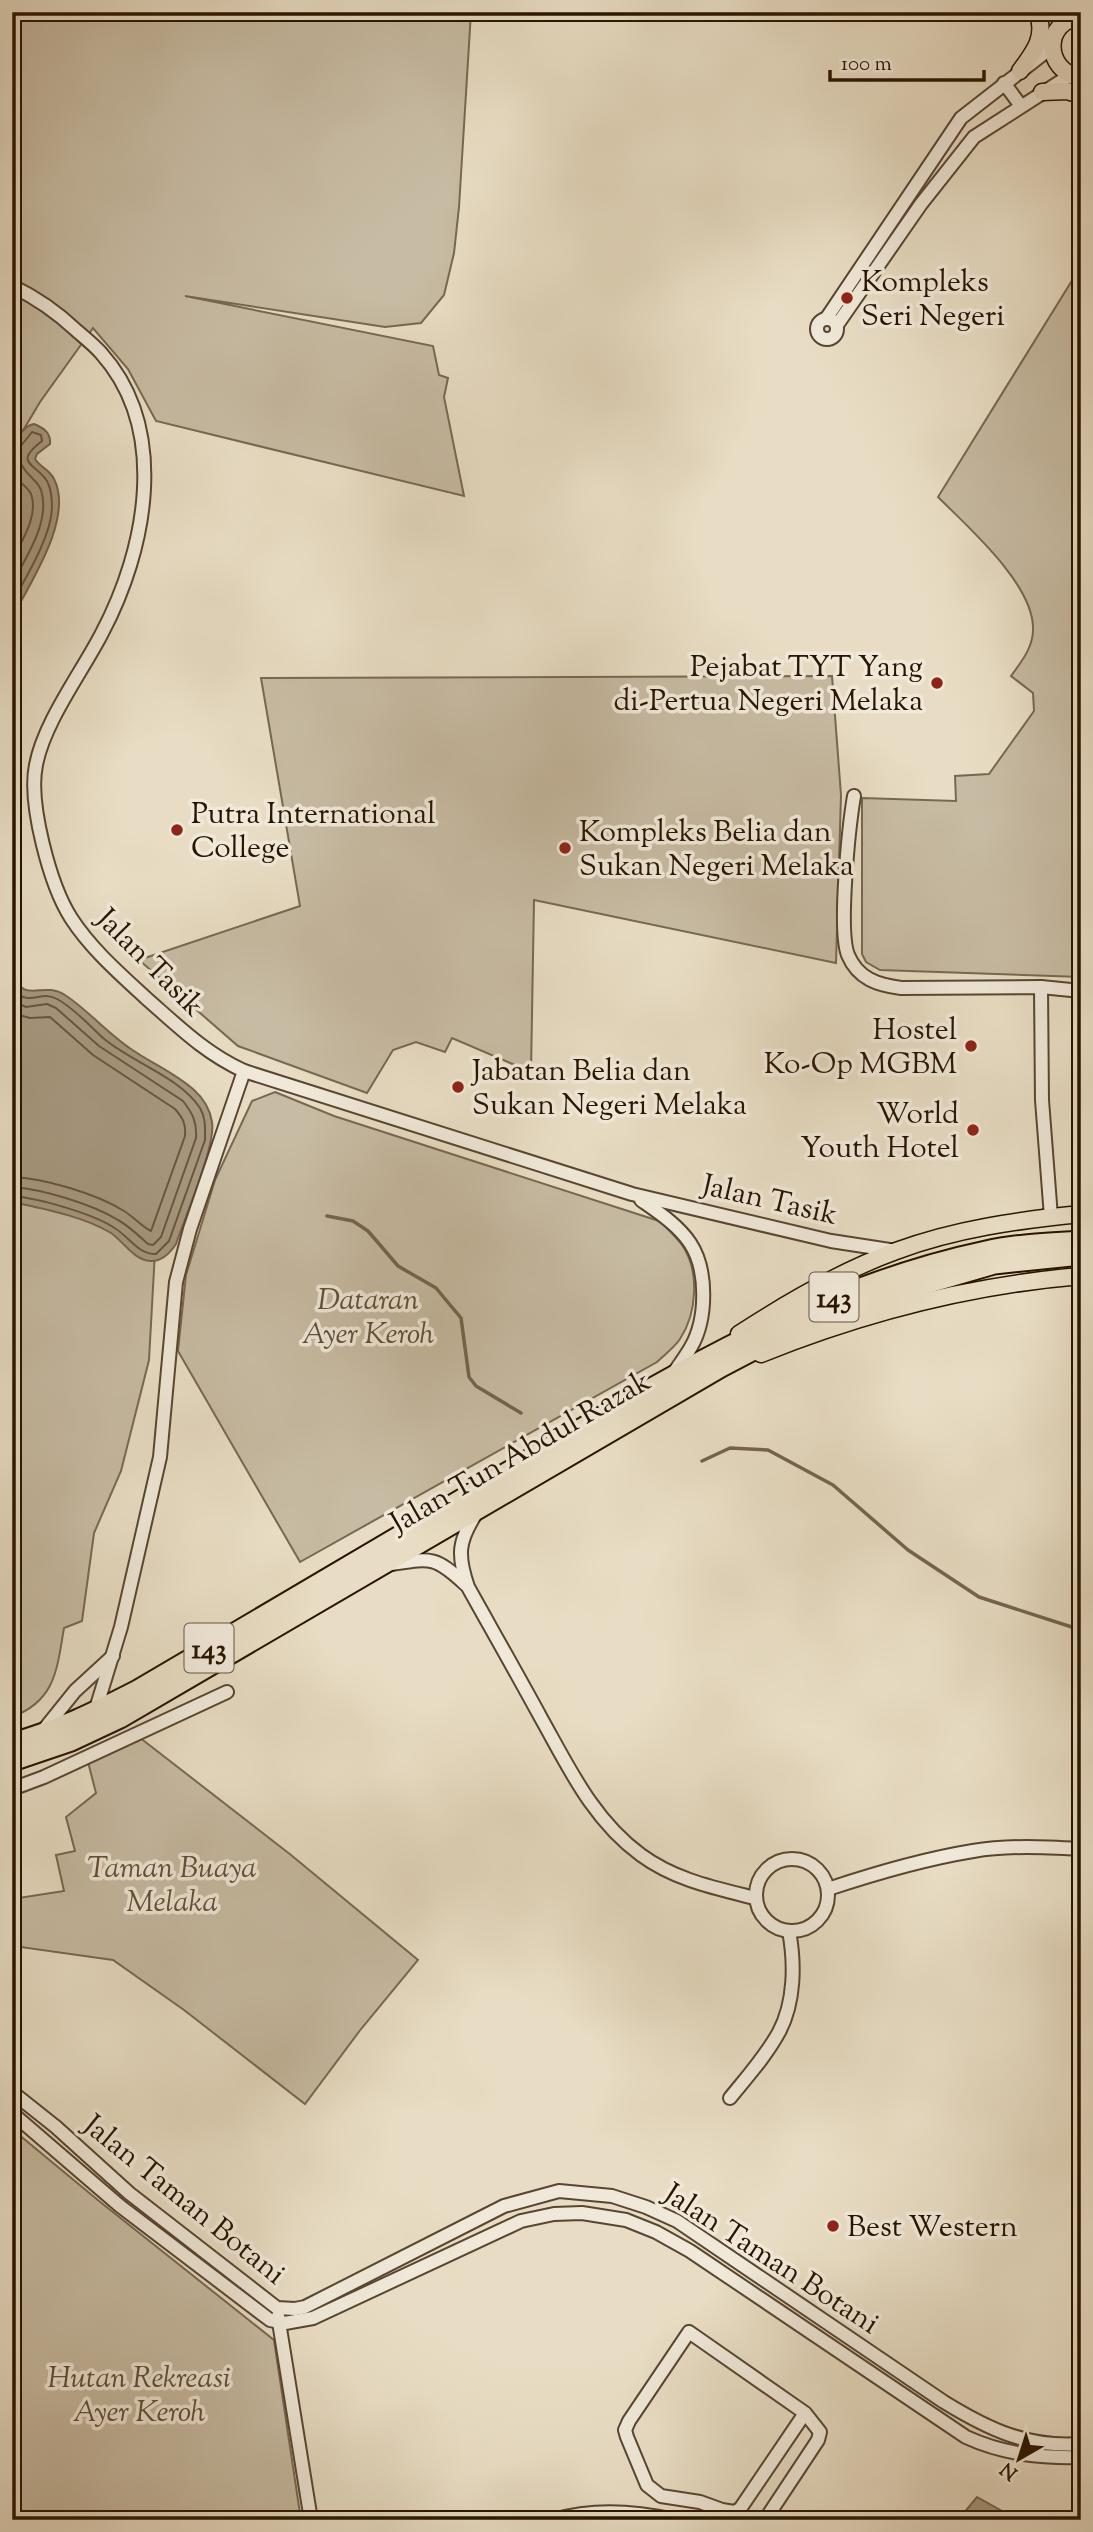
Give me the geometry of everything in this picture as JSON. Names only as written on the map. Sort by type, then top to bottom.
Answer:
[{"type":"highway","name":"Jalan Tun Abdul Razak","points":[[12,1761],[671,1376],[715,1362],[837,1311],[968,1263],[988,1250],[1081,1241]]},
{"type":"highway","name":"Jalan Tun Abdul Razak","points":[[968,1263],[1081,1255]]},
{"type":"highway","name":"Jalan Tun Abdul Razak","points":[[12,1743],[38,1745],[120,1718],[480,1508],[715,1362]]},
{"type":"main road","points":[[1020,71],[1040,38],[1041,23],[1037,12]]},
{"type":"main road","points":[[1044,12],[1056,31]]},
{"type":"main road","points":[[1075,77],[1056,64],[1052,47],[1056,31],[1077,15]]},
{"type":"main road","points":[[1042,92],[1067,91],[1081,95]]},
{"type":"main road","points":[[715,1362],[730,1339],[824,1284],[896,1251],[990,1226],[1081,1214]]},
{"type":"main road","points":[[715,1362],[886,1311],[1034,1280],[1081,1276]]},
{"type":"street","points":[[1052,47],[965,113],[831,322],[978,133],[1042,92],[1075,77]]},
{"type":"street","points":[[1004,83],[1020,106]]},
{"type":"street","points":[[965,113],[978,133]]},
{"type":"street","points":[[906,202],[921,204]]},
{"type":"street","name":"Jalan Tasik","points":[[12,286],[51,309],[101,353],[129,400],[139,430],[143,461],[142,517],[128,574],[103,632],[51,724],[35,766],[38,828],[64,904],[76,926],[97,951],[200,1046],[244,1071],[632,1194],[831,1241],[896,1251]]},
{"type":"street","points":[[854,796],[845,896],[846,942],[848,955],[867,979],[881,985],[901,988],[1041,987],[1081,991]]},
{"type":"street","points":[[1041,987],[1042,1100],[1051,1217]]},
{"type":"street","points":[[95,1712],[114,1655],[160,1457],[176,1282],[190,1228],[244,1071]]},
{"type":"street","name":"Jalan Tasik","points":[[632,1194],[664,1215],[690,1243],[699,1266],[703,1300],[700,1326],[692,1347],[671,1376]]},
{"type":"street","points":[[480,1508],[468,1525],[460,1550],[460,1564],[468,1587],[592,1807],[607,1825],[642,1856],[670,1872],[699,1885],[755,1898]]},
{"type":"street","points":[[383,1565],[425,1559],[438,1562],[468,1587]]},
{"type":"street","points":[[44,1777],[38,1745],[75,1691],[114,1655]]},
{"type":"street","points":[[12,1788],[44,1777],[227,1692]]},
{"type":"street","points":[[828,1889],[881,1871],[976,1850],[1038,1847],[1081,1849]]},
{"type":"street","points":[[787,1858],[809,1862],[824,1878],[828,1889],[828,1900],[819,1919],[800,1930],[789,1931],[770,1924],[758,1908],[755,1898],[760,1876],[776,1861],[787,1858]]},
{"type":"street","points":[[730,2098],[779,2032],[788,2009],[793,1979],[789,1931]]},
{"type":"street","name":"Jalan Taman Botani","points":[[12,2092],[57,2127],[129,2193],[277,2308],[305,2307],[505,2206],[559,2192],[612,2196],[677,2221],[982,2425],[1009,2436],[1035,2441],[1081,2444]]},
{"type":"street","name":"Jalan Taman Botani","points":[[12,2113],[169,2245],[258,2312],[279,2323],[313,2318],[521,2221],[554,2214],[582,2213],[626,2220],[672,2240],[966,2437],[983,2445],[1018,2454],[1081,2457]]},
{"type":"street","points":[[788,2296],[792,2311],[802,2325]]},
{"type":"street","points":[[277,2308],[311,2520]]},
{"type":"street","points":[[765,2520],[818,2440],[820,2432],[805,2413],[689,2332],[625,2430],[648,2486],[653,2491],[661,2496],[700,2501],[734,2512],[740,2509],[805,2413]]},
{"type":"street","points":[[554,2520],[577,2514],[617,2511],[674,2520]]},
{"type":"green space","points":[[12,12],[471,12],[454,253],[444,295],[421,323],[385,327],[185,296],[433,346],[439,375],[448,378],[444,397],[464,496],[156,421],[128,369],[93,328],[40,402],[12,449]]},
{"type":"green space","points":[[1081,266],[1081,977],[880,970],[866,962],[862,954],[862,798],[956,801],[955,776],[989,774],[1034,711],[1033,693],[1011,676],[1027,653],[1033,634],[1030,610],[1022,592],[981,540],[938,497]]},
{"type":"green space","name":"Kompleks Belia dan Sukan Negeri Melaka","points":[[832,676],[841,795],[836,963],[534,900],[531,1072],[452,1038],[445,1052],[416,1042],[393,1050],[367,1093],[238,1046],[139,960],[300,906],[261,678]]},
{"type":"green space","name":"Dataran Ayer Keroh","points":[[275,1092],[334,1116],[659,1221],[682,1245],[692,1267],[693,1305],[686,1329],[657,1362],[300,1562],[178,1351],[186,1275],[215,1180],[252,1101]]},
{"type":"green space","points":[[12,1171],[157,1215],[149,1360],[121,1471],[94,1533],[82,1621],[64,1628],[56,1670],[46,1692],[38,1702],[12,1717]]},
{"type":"green space","name":"Taman Buaya Melaka","points":[[139,1737],[291,1855],[418,1960],[361,2029],[305,2104],[184,2010],[113,1960],[13,1946],[12,1899],[64,1891],[56,1855],[75,1851],[66,1817],[96,1793],[87,1758]]},
{"type":"green space","name":"Hutan Rekreasi Ayer Keroh","points":[[12,2129],[274,2340],[301,2520],[12,2520]]},
{"type":"water","points":[[34,424],[44,429],[49,437],[50,444],[37,454],[35,459],[54,479],[59,495],[58,512],[47,550],[12,618],[12,449],[24,430]]},
{"type":"water","points":[[12,973],[17,983],[28,991],[49,990],[65,995],[122,1043],[187,1084],[208,1108],[212,1133],[205,1164],[176,1244],[161,1258],[154,1261],[144,1260],[111,1233],[88,1222],[12,1202]]},
{"type":"water","points":[[977,2497],[1018,2520],[958,2520]]},
{"type":"waterway","points":[[327,1216],[353,1221],[368,1231],[398,1266],[436,1288],[461,1318],[469,1377],[476,1386],[521,1413]]},
{"type":"waterway","points":[[702,1461],[730,1448],[768,1450],[833,1485],[908,1550],[979,1597],[1081,1630]]},
{"type":"place","name":"Kompleks Seri Negeri","points":[[847,298]]},
{"type":"place","name":"Pejabat TYT Yang di-Pertua Negeri Melaka","points":[[937,683]]},
{"type":"place","name":"Putra International College","points":[[177,830]]},
{"type":"place","name":"Kompleks Belia dan Sukan Negeri Melaka","points":[[565,848]]},
{"type":"place","name":"Hostel Ko-Op MGBM","points":[[971,1046]]},
{"type":"place","name":"Jabatan Belia dan Sukan Negeri Melaka","points":[[458,1087]]},
{"type":"place","name":"World Youth Hotel","points":[[973,1130]]},
{"type":"place","name":"Best Western","points":[[833,2226]]}]
